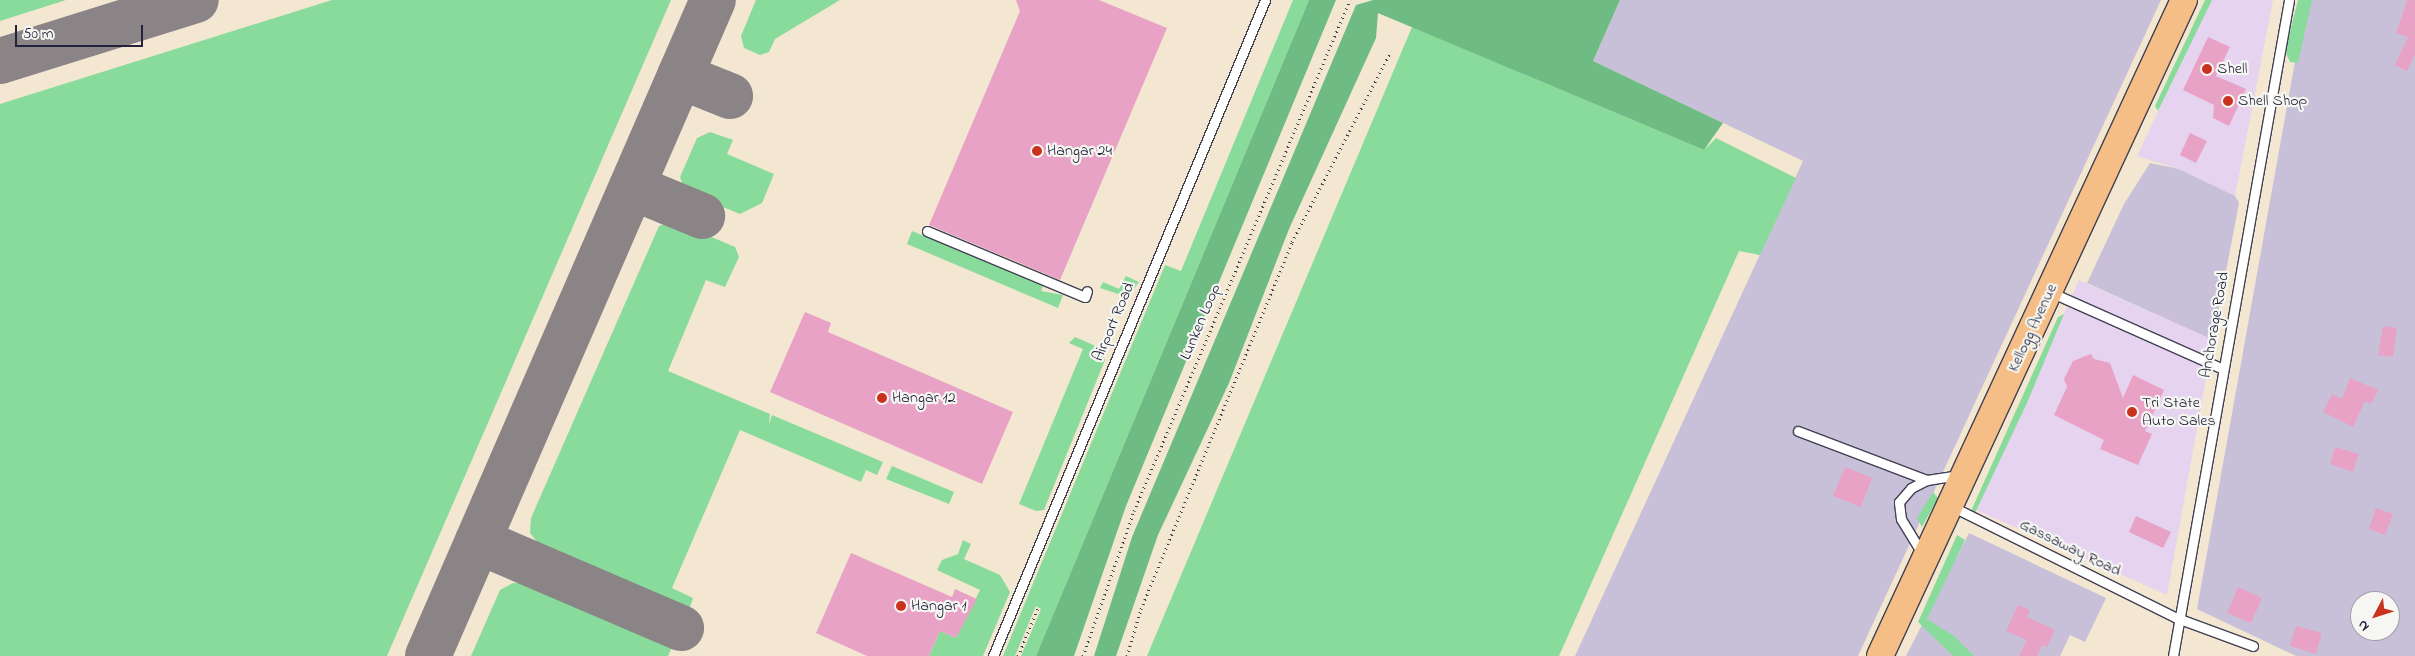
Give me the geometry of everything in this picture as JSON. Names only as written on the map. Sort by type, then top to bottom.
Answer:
[{"type":"main road","name":"Kellogg Avenue","points":[[1880,656],[2050,292],[2183,0]]},
{"type":"lane","name":"Airport Road","points":[[993,656],[1265,0]]},
{"type":"lane","name":"Anchorage Road","points":[[2172,656],[2177,618],[2289,0]]},
{"type":"lane","points":[[927,231],[1085,297],[1087,291]]},
{"type":"lane","points":[[2050,292],[2223,369]]},
{"type":"lane","points":[[1798,431],[1927,480]]},
{"type":"lane","points":[[1926,559],[1901,518],[1899,502],[1912,488],[1927,480],[1965,474]]},
{"type":"lane","name":"Gassaway Road","points":[[1950,506],[2177,618],[2252,646]]},
{"type":"path","name":"Lunken Loop","points":[[1083,656],[1134,511],[1350,0]]},
{"type":"path","points":[[1127,656],[1142,609],[1292,242],[1391,51]]},
{"type":"path","points":[[1018,656],[1038,608]]},
{"type":"shaded area","points":[[1620,0],[2161,0],[1858,656],[1575,656],[1803,161],[1593,61]]},
{"type":"shaded area","points":[[2211,0],[2273,0],[2235,196],[2179,169],[2137,156]]},
{"type":"shaded area","points":[[2306,0],[2415,0],[2415,656],[2296,656],[2197,609]]},
{"type":"shaded area","points":[[2150,163],[2179,169],[2235,196],[2239,203],[2213,340],[2087,283],[2124,204]]},
{"type":"shaded area","points":[[2079,280],[2213,340],[2167,595],[1976,510]]},
{"type":"shaded area","points":[[1969,533],[2106,598],[2085,642],[2070,635],[2060,656],[1906,656]]},
{"type":"green space","points":[[0,0],[66,0],[0,21]]},
{"type":"green space","points":[[332,0],[671,0],[387,656],[0,656],[0,104]]},
{"type":"green space","points":[[756,0],[840,0],[775,39],[769,52],[760,55],[744,48],[741,36]]},
{"type":"green space","points":[[1293,0],[1309,0],[1036,656],[1021,656],[1041,609],[1036,606],[1015,656],[1003,656],[1165,265],[1181,271]]},
{"type":"green space","points":[[1309,0],[1336,0],[1126,506],[1074,656],[1036,656]]},
{"type":"green space","points":[[1373,0],[1620,0],[1593,61],[1723,123],[1704,150],[1378,13],[1376,38],[1289,229],[1229,383],[1158,535],[1116,656],[1094,656],[1132,537],[1356,5]]},
{"type":"green space","points":[[2205,0],[2212,0],[2158,111],[2155,106]]},
{"type":"green space","points":[[2298,0],[2312,0],[2298,63],[2290,62],[2285,51]]},
{"type":"green space","points":[[1412,27],[1704,150],[1716,138],[1796,178],[1760,255],[1739,251],[1559,656],[1147,656]]},
{"type":"green space","points":[[710,132],[733,140],[727,154],[774,174],[762,203],[740,214],[686,192],[680,177],[697,138]]},
{"type":"green space","points":[[674,221],[735,247],[739,257],[725,287],[706,280],[668,371],[770,414],[769,425],[772,415],[883,462],[877,475],[866,470],[861,482],[740,430],[672,588],[693,598],[689,610],[542,548],[530,533],[531,518],[659,226]]},
{"type":"green space","points":[[912,231],[1043,286],[1041,291],[1063,295],[1058,308],[907,244]]},
{"type":"green space","points":[[1126,276],[1139,282],[1128,297],[1100,288],[1103,282],[1119,289]]},
{"type":"green space","points":[[2064,314],[2027,403],[1975,513],[1971,511],[2058,317]]},
{"type":"green space","points":[[1075,337],[1098,347],[1105,360],[1044,510],[1036,511],[1019,504],[1083,349],[1069,343]]},
{"type":"green space","points":[[892,466],[954,492],[949,504],[886,479]]},
{"type":"green space","points":[[1933,492],[1938,498],[1922,527],[1917,518]]},
{"type":"green space","points":[[1957,535],[1965,540],[1927,619],[1954,636],[1974,656],[1953,656],[1918,622]]},
{"type":"green space","points":[[963,540],[971,544],[964,559],[1000,575],[1010,592],[983,656],[929,656],[940,631],[956,638],[980,590],[937,570],[942,560],[958,554]]},
{"type":"green space","points":[[513,583],[528,583],[673,645],[668,656],[471,656],[500,590]]},
{"type":"building","name":"Hangar 24","points":[[1016,0],[1099,0],[1167,28],[1060,280],[929,225],[1020,11]]},
{"type":"building","points":[[2407,0],[2415,0],[2415,54],[2407,71],[2395,65],[2408,37],[2396,33]]},
{"type":"building","points":[[2208,37],[2230,47],[2216,76],[2246,89],[2229,126],[2213,118],[2214,105],[2183,90]]},
{"type":"building","points":[[2190,133],[2207,141],[2196,163],[2180,155]]},
{"type":"building","name":"Hangar 12","points":[[805,312],[831,323],[828,332],[1013,412],[982,484],[770,392]]},
{"type":"building","points":[[2383,326],[2397,328],[2393,357],[2378,355]]},
{"type":"building","name":"Tri State Auto Sales","points":[[2091,354],[2094,359],[2110,363],[2123,398],[2133,375],[2164,390],[2145,431],[2152,434],[2138,465],[2100,449],[2104,440],[2054,415],[2067,387],[2064,379],[2073,361]]},
{"type":"building","points":[[2350,378],[2378,390],[2371,404],[2365,401],[2353,427],[2323,412],[2332,394],[2342,399]]},
{"type":"building","points":[[2335,447],[2359,454],[2353,472],[2330,464]]},
{"type":"building","points":[[1845,467],[1872,478],[1861,507],[1833,496]]},
{"type":"building","points":[[2376,508],[2393,514],[2385,535],[2369,529]]},
{"type":"building","points":[[2136,516],[2171,532],[2163,548],[2129,532]]},
{"type":"building","name":"Hangar 1","points":[[851,553],[952,597],[955,589],[977,599],[956,638],[940,631],[929,656],[867,656],[816,633]]},
{"type":"building","points":[[2238,587],[2262,598],[2251,623],[2227,613]]},
{"type":"building","points":[[2018,605],[2030,610],[2027,617],[2055,630],[2047,647],[2042,645],[2037,656],[2019,656],[2027,640],[2006,631]]},
{"type":"building","points":[[2296,626],[2322,633],[2316,654],[2290,646]]},
{"type":"taxiway","points":[[0,61],[196,0]]},
{"type":"taxiway","points":[[428,656],[713,0]]},
{"type":"taxiway","points":[[680,76],[730,96]]},
{"type":"taxiway","points":[[632,187],[702,216]]},
{"type":"taxiway","points":[[478,541],[681,628]]},
{"type":"place","name":"Shell","points":[[2207,69]]},
{"type":"place","name":"Shell Shop","points":[[2228,101]]},
{"type":"place","name":"Hangar 24","points":[[1037,151]]},
{"type":"place","name":"Hangar 12","points":[[882,398]]},
{"type":"place","name":"Tri State Auto Sales","points":[[2132,412]]},
{"type":"place","name":"Hangar 1","points":[[901,606]]}]
